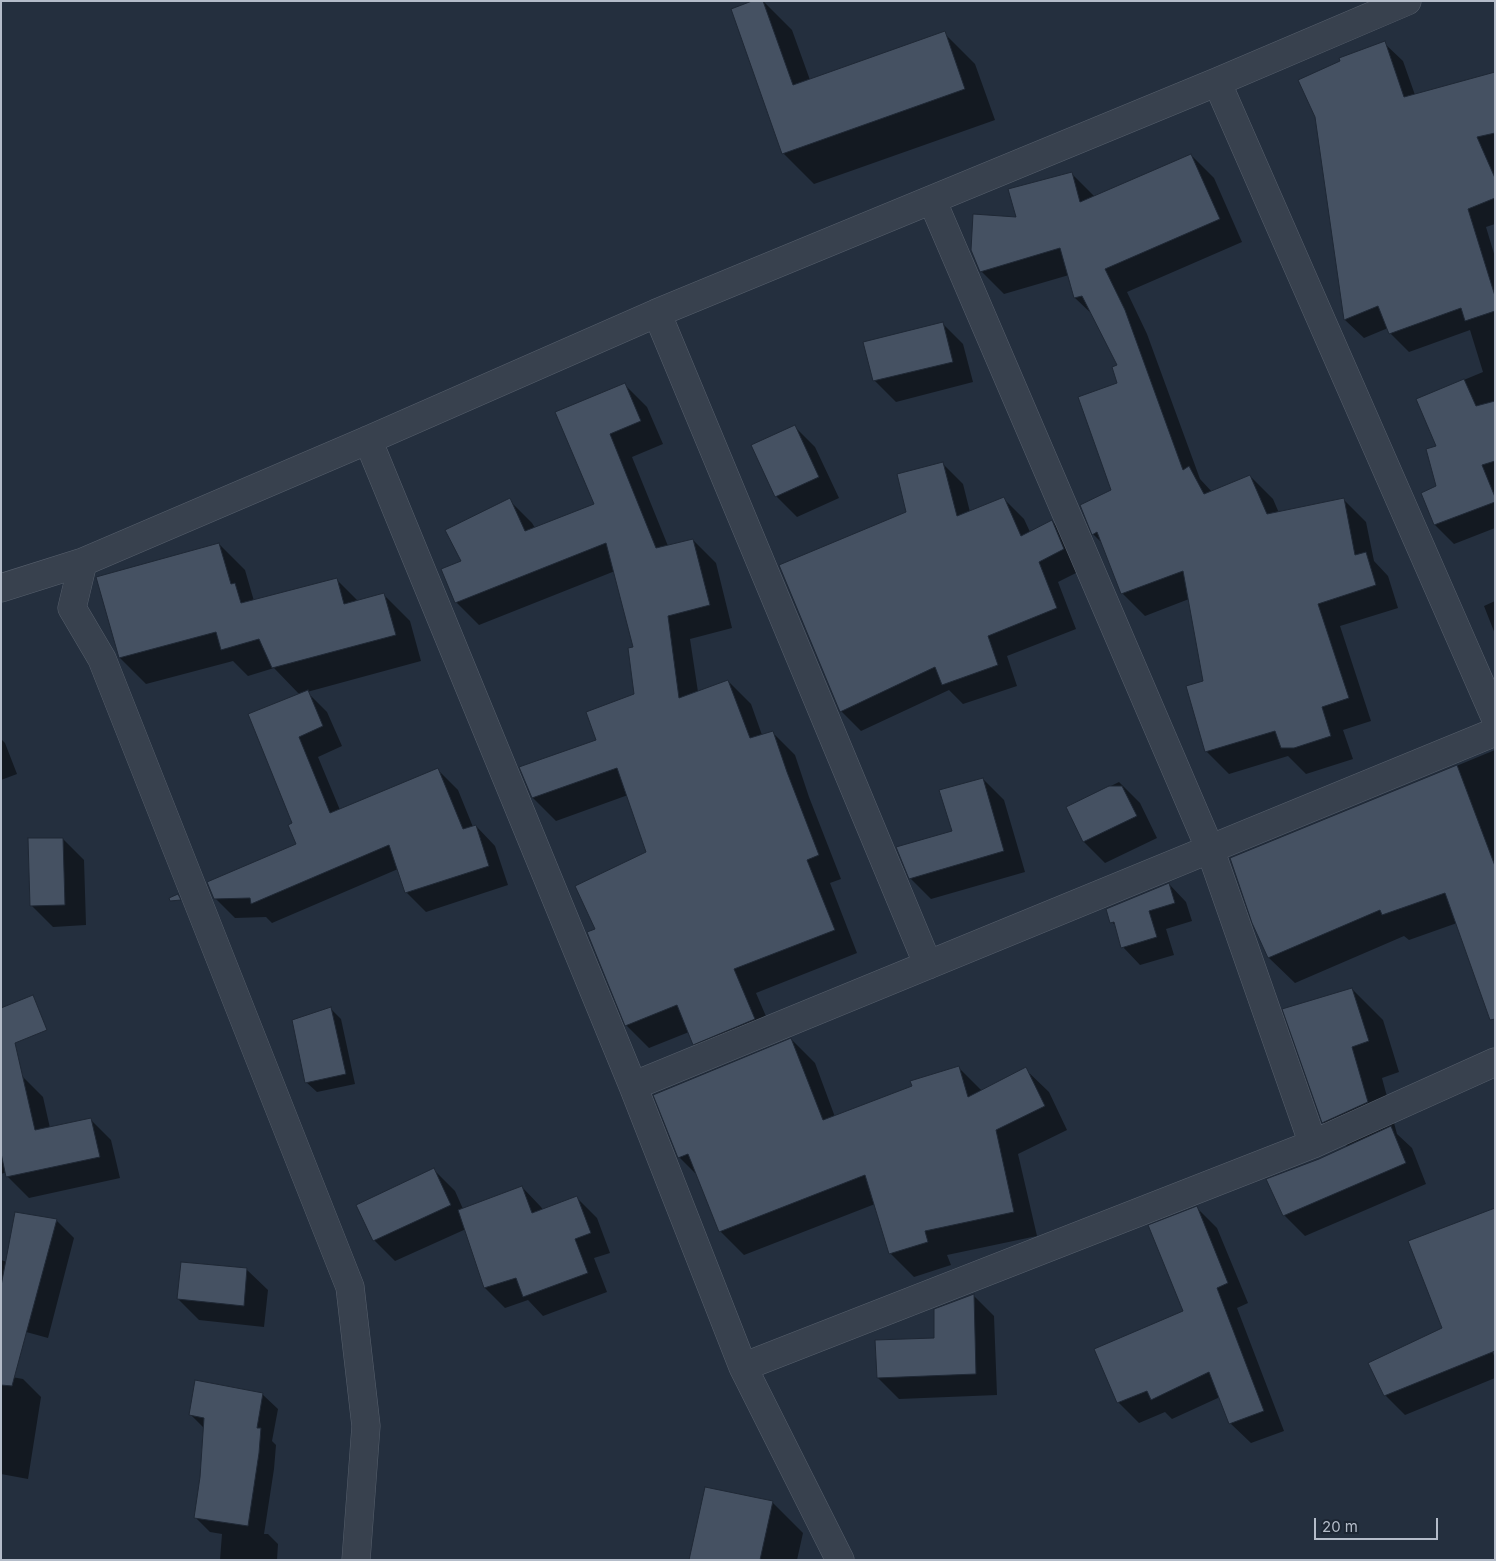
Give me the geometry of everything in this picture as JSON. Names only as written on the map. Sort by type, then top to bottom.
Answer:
[{"type":"street","points":[[1,588],[83,562],[657,314],[1217,82],[1407,1]]},
{"type":"street","points":[[1217,82],[1495,717]]},
{"type":"street","points":[[932,200],[1210,849],[1313,1144]]},
{"type":"street","points":[[657,314],[928,965]]},
{"type":"street","points":[[368,440],[633,1086],[743,1367],[840,1560]]},
{"type":"street","points":[[83,562],[72,608],[102,659],[350,1287],[366,1426],[356,1560]]},
{"type":"street","points":[[633,1086],[1495,732]]},
{"type":"street","points":[[743,1367],[1313,1144],[1495,1062]]},
{"type":"building","points":[[752,1],[763,1],[793,85],[945,31],[965,89],[782,154],[731,9]]},
{"type":"building","points":[[1385,41],[1404,97],[1495,72],[1495,133],[1477,137],[1495,178],[1495,198],[1468,209],[1495,296],[1495,311],[1465,321],[1461,308],[1389,334],[1378,306],[1344,320],[1315,117],[1298,80],[1340,61],[1339,58]]},
{"type":"building","points":[[1191,154],[1220,219],[1105,269],[1125,310],[1183,470],[1189,466],[1204,494],[1250,475],[1267,514],[1344,498],[1355,555],[1366,552],[1376,585],[1318,604],[1349,698],[1322,707],[1331,736],[1294,748],[1281,748],[1275,731],[1205,752],[1186,686],[1203,681],[1183,571],[1121,594],[1097,532],[1092,535],[1080,505],[1111,490],[1078,397],[1117,383],[1112,367],[1117,365],[1082,296],[1074,298],[1060,248],[980,272],[971,250],[973,214],[1016,217],[1008,189],[1072,172],[1080,202]]},
{"type":"building","points":[[943,322],[953,362],[873,381],[863,342]]},
{"type":"building","points":[[1464,379],[1476,406],[1495,401],[1495,461],[1482,465],[1495,497],[1495,502],[1434,525],[1421,493],[1436,486],[1426,449],[1436,446],[1416,399]]},
{"type":"building","points":[[625,383],[641,421],[610,434],[656,548],[693,539],[710,605],[668,616],[679,698],[728,680],[750,738],[773,731],[819,855],[807,860],[835,930],[734,969],[755,1019],[693,1045],[677,1005],[625,1026],[587,932],[595,929],[575,886],[646,852],[617,768],[532,798],[519,767],[596,740],[586,712],[634,694],[628,648],[633,647],[606,543],[455,603],[441,569],[461,561],[445,530],[510,498],[525,531],[594,504],[555,412]]},
{"type":"building","points":[[795,425],[819,477],[775,497],[751,445]]},
{"type":"building","points":[[943,462],[957,516],[1004,497],[1021,536],[1052,520],[1064,549],[1039,562],[1057,608],[988,636],[998,665],[942,685],[935,667],[840,712],[779,565],[906,512],[897,474]]},
{"type":"building","points":[[219,543],[231,584],[235,583],[241,603],[337,578],[344,604],[384,593],[396,635],[272,668],[259,639],[221,650],[216,632],[119,658],[96,577]]},
{"type":"building","points":[[308,690],[323,726],[299,737],[330,813],[438,768],[463,829],[476,825],[489,866],[405,893],[389,845],[251,904],[250,898],[214,899],[207,882],[296,844],[288,825],[292,823],[248,714]]},
{"type":"building","points":[[1457,765],[1495,866],[1495,1019],[1490,1020],[1445,893],[1382,915],[1380,910],[1268,958],[1252,923],[1230,858]]},
{"type":"building","points":[[983,778],[1004,851],[909,879],[896,847],[952,831],[939,790]]},
{"type":"building","points":[[1109,786],[1122,786],[1137,816],[1083,842],[1066,807]]},
{"type":"building","points":[[28,838],[63,838],[65,905],[30,906]]},
{"type":"building","points":[[1169,883],[1175,903],[1149,911],[1157,937],[1121,948],[1114,922],[1110,923],[1106,909]]},
{"type":"building","points":[[178,894],[181,900],[170,901],[169,898]]},
{"type":"building","points":[[1352,988],[1369,1041],[1352,1047],[1368,1102],[1322,1123],[1282,1009]]},
{"type":"building","points":[[33,995],[47,1030],[15,1043],[35,1130],[91,1118],[100,1157],[6,1177],[1,1153],[1,1008]]},
{"type":"building","points":[[331,1007],[346,1074],[305,1083],[292,1020]]},
{"type":"building","points":[[791,1038],[823,1120],[912,1086],[910,1081],[959,1066],[968,1097],[1026,1067],[1045,1106],[996,1130],[1014,1212],[925,1231],[928,1242],[889,1254],[865,1175],[719,1232],[688,1154],[678,1158],[653,1095]]},
{"type":"building","points":[[1391,1126],[1406,1163],[1283,1216],[1266,1179],[1319,1159]]},
{"type":"building","points":[[434,1168],[451,1205],[373,1241],[356,1205]]},
{"type":"building","points":[[522,1186],[532,1213],[577,1196],[591,1233],[575,1239],[588,1273],[523,1297],[516,1278],[484,1288],[458,1210]]},
{"type":"building","points":[[1197,1206],[1228,1283],[1217,1288],[1264,1411],[1229,1424],[1209,1372],[1151,1400],[1147,1391],[1117,1403],[1094,1349],[1183,1311],[1148,1225]]},
{"type":"building","points":[[1495,1208],[1495,1351],[1384,1396],[1368,1363],[1442,1328],[1408,1241]]},
{"type":"building","points":[[15,1212],[57,1219],[12,1386],[1,1385],[1,1286]]},
{"type":"building","points":[[181,1262],[247,1268],[244,1306],[177,1299]]},
{"type":"building","points":[[974,1294],[976,1374],[877,1378],[875,1340],[934,1338],[934,1309]]},
{"type":"building","points":[[195,1380],[263,1393],[257,1428],[261,1428],[259,1453],[248,1526],[194,1518],[200,1477],[204,1418],[189,1415]]},
{"type":"building","points":[[705,1487],[773,1501],[760,1560],[689,1560]]}]
